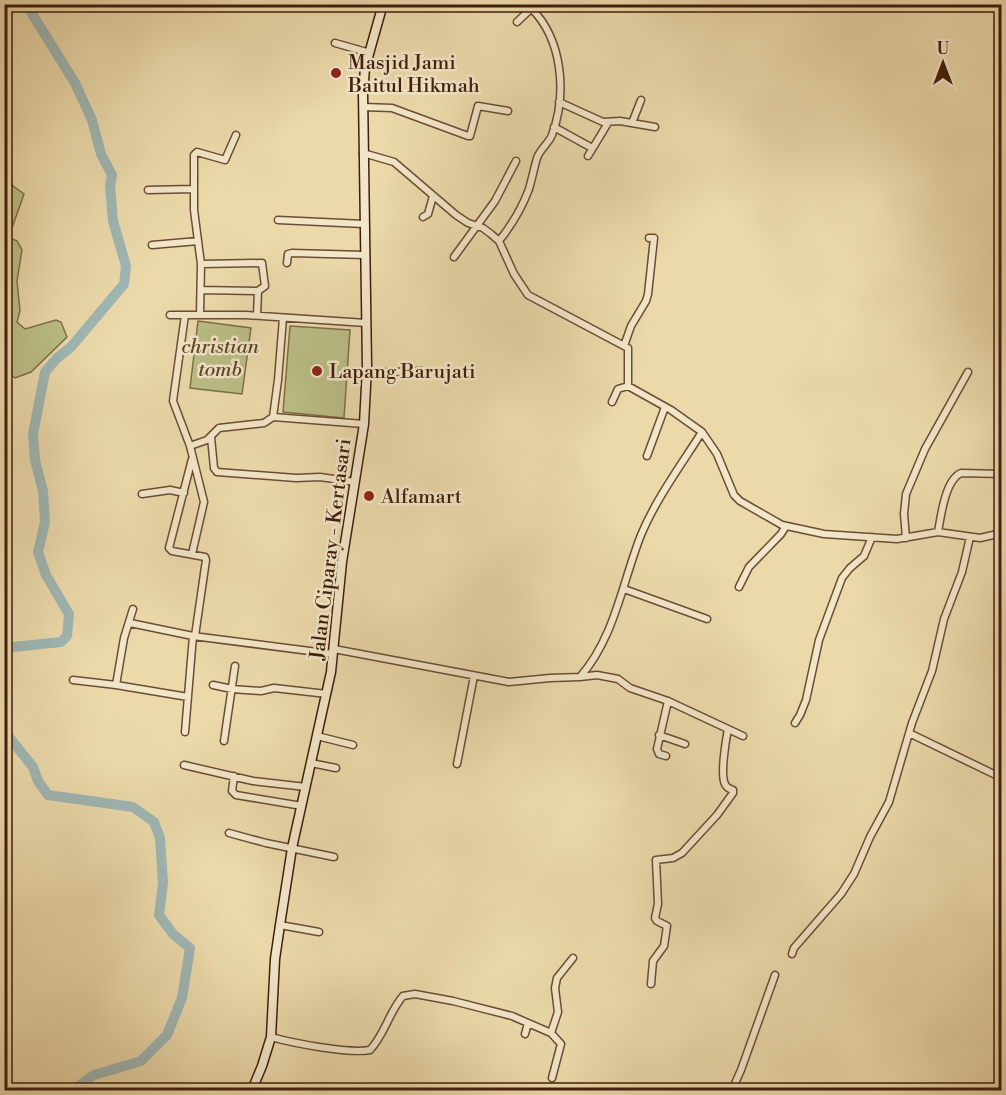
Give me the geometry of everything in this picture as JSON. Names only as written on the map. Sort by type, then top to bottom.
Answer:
[{"type":"main road","name":"Jalan Ciparay - Kertasari","points":[[252,1090],[270,1037],[275,959],[280,926],[292,848],[327,694],[342,562],[363,424],[366,373],[364,75],[383,4]]},
{"type":"street","points":[[499,242],[518,214],[528,191],[537,157],[551,137],[559,102],[561,77],[559,61],[543,21],[534,6],[517,21]]},
{"type":"street","points":[[335,43],[369,53]]},
{"type":"street","points":[[632,123],[641,100]]},
{"type":"street","points":[[559,102],[608,123],[618,121],[655,127]]},
{"type":"street","points":[[363,107],[392,108],[468,136],[470,136],[478,106],[508,111]]},
{"type":"street","points":[[588,156],[608,123]]},
{"type":"street","points":[[554,127],[592,148]]},
{"type":"street","points":[[200,315],[201,264],[193,189],[194,155],[196,152],[204,153],[225,160],[236,135]]},
{"type":"street","points":[[363,153],[394,162],[456,215],[483,228],[499,242],[514,274],[528,295],[624,346],[628,350],[628,386]]},
{"type":"street","points":[[454,257],[495,201],[516,161]]},
{"type":"street","points":[[148,190],[193,189]]},
{"type":"street","points":[[423,217],[428,214],[433,196]]},
{"type":"street","points":[[278,220],[364,224]]},
{"type":"street","points":[[624,346],[631,326],[648,294],[654,238],[649,237]]},
{"type":"street","points":[[152,245],[198,241]]},
{"type":"street","points":[[287,263],[288,254],[291,253],[365,255]]},
{"type":"street","points":[[201,264],[262,263],[265,286],[258,291],[201,290]]},
{"type":"street","points":[[257,315],[258,291]]},
{"type":"street","points":[[170,315],[257,315],[366,322]]},
{"type":"street","points":[[185,315],[173,401],[193,455],[204,502],[202,519],[192,554]]},
{"type":"street","points":[[273,417],[283,318]]},
{"type":"street","points":[[366,373],[422,371]]},
{"type":"street","points":[[906,538],[904,514],[906,494],[925,449],[968,372]]},
{"type":"street","points":[[612,402],[618,389],[628,386],[702,432],[717,454],[734,495],[740,501],[786,526],[824,534],[873,537],[906,538],[938,532],[980,538],[1002,533]]},
{"type":"street","points":[[647,456],[665,407]]},
{"type":"street","points":[[190,446],[207,440],[222,427],[264,423],[273,417],[363,424]]},
{"type":"street","points":[[580,677],[587,669],[609,629],[642,532],[702,432]]},
{"type":"street","points":[[211,436],[214,468],[217,472],[296,478],[320,477],[355,482]]},
{"type":"street","points":[[185,732],[194,636],[206,563],[205,557],[172,551],[169,548],[193,455]]},
{"type":"street","points":[[938,532],[949,485],[956,475],[961,473],[1002,474]]},
{"type":"street","points":[[142,494],[170,490],[184,493]]},
{"type":"street","points":[[739,587],[748,567],[786,526]]},
{"type":"street","points":[[795,723],[806,700],[819,640],[842,578],[864,556],[873,537]]},
{"type":"street","points":[[792,954],[794,948],[841,894],[854,874],[889,802],[909,733],[930,677],[944,619],[963,572],[970,537]]},
{"type":"street","points":[[624,589],[707,619]]},
{"type":"street","points":[[116,685],[124,638],[133,609]]},
{"type":"street","points":[[130,623],[194,636],[333,651],[509,682],[597,675],[618,679],[630,688],[668,701],[743,736]]},
{"type":"street","points":[[224,741],[236,666]]},
{"type":"street","points":[[457,764],[474,676]]},
{"type":"street","points":[[73,680],[188,697]]},
{"type":"street","points":[[213,685],[232,689],[274,688],[327,694]]},
{"type":"street","points":[[666,756],[657,752],[668,701]]},
{"type":"street","points":[[651,984],[653,961],[664,946],[668,926],[655,918],[658,904],[656,860],[673,858],[682,853],[717,815],[733,793],[733,790],[724,782],[724,748],[728,729]]},
{"type":"street","points":[[909,733],[1002,778]]},
{"type":"street","points":[[659,735],[685,744]]},
{"type":"street","points":[[317,736],[353,745]]},
{"type":"street","points":[[311,763],[336,768]]},
{"type":"street","points":[[184,765],[258,782],[306,787]]},
{"type":"street","points":[[234,776],[232,791],[236,795],[302,806]]},
{"type":"street","points":[[229,833],[334,857]]},
{"type":"street","points":[[280,926],[319,932]]},
{"type":"street","points":[[551,1033],[558,1012],[555,988],[557,978],[573,958]]},
{"type":"street","points":[[732,1090],[775,975]]},
{"type":"street","points":[[270,1037],[333,1048],[370,1050],[387,1026],[398,1002],[403,996],[415,994],[489,1009],[551,1033],[561,1044],[552,1078]]},
{"type":"street","points":[[525,1034],[528,1023]]},
{"type":"green space","points":[[4,172],[13,186],[24,194],[8,239],[9,237],[17,241],[22,250],[17,281],[20,311],[17,322],[25,329],[56,320],[61,322],[67,337],[31,372],[15,378],[5,369]]},
{"type":"green space","name":"christian tomb","points":[[198,321],[251,328],[242,394],[190,388]]},
{"type":"green space","name":"Lapang Barujati","points":[[290,326],[350,330],[344,418],[283,412]]},
{"type":"waterway","points":[[4,648],[61,642],[67,636],[69,614],[46,575],[38,552],[45,522],[43,491],[35,460],[33,434],[45,372],[71,347],[124,284],[126,266],[113,221],[110,186],[112,175],[101,154],[92,120],[75,83],[26,4]]},
{"type":"waterway","points":[[4,731],[33,767],[38,781],[48,795],[133,807],[154,822],[160,838],[163,883],[159,915],[173,934],[190,948],[182,998],[167,1035],[141,1061],[94,1075],[73,1090]]},
{"type":"place","name":"Masjid Jami Baitul Hikmah","points":[[336,73]]},
{"type":"place","name":"Lapang Barujati","points":[[317,371]]},
{"type":"place","name":"Alfamart","points":[[369,496]]}]
